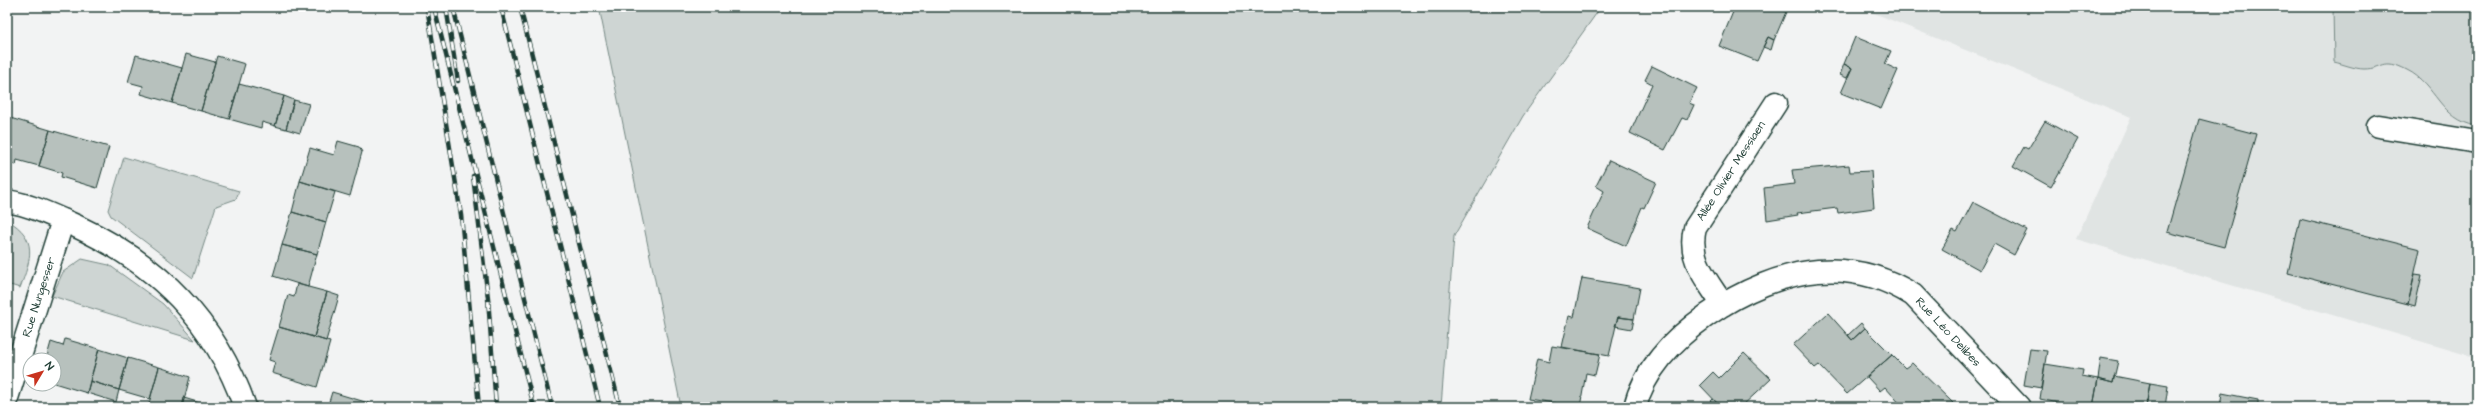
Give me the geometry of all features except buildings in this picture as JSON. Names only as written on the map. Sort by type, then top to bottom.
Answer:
[{"type":"street","name":"Allée Olivier Messiaen","points":[[1723,305],[1696,264],[1692,239],[1695,228],[1776,103]]},
{"type":"street","points":[[2378,126],[2477,142]]},
{"type":"street","points":[[7,201],[63,220],[123,251],[172,290],[210,334],[237,383],[246,407]]},
{"type":"street","name":"Rue Nungesser","points":[[7,398],[63,220]]},
{"type":"street","name":"Rue Léo Delibes","points":[[1635,407],[1643,385],[1670,345],[1702,318],[1723,305],[1775,281],[1798,273],[1840,271],[1880,278],[1898,285],[1928,309],[2020,407]]},
{"type":"shaded area","points":[[599,7],[1601,7],[1523,116],[1454,236],[1441,407],[681,407]]},
{"type":"shaded area","points":[[1859,7],[2477,7],[2477,358],[2076,239],[2131,117]]},
{"type":"shaded area","points":[[2333,7],[2477,7],[2477,126],[2455,117],[2417,76],[2399,66],[2388,64],[2371,69],[2360,69],[2334,62]]},
{"type":"shaded area","points":[[124,157],[239,191],[236,199],[216,206],[193,278],[111,216],[108,210]]},
{"type":"shaded area","points":[[7,220],[24,234],[30,250],[27,268],[20,288],[7,284]]},
{"type":"shaded area","points":[[82,259],[109,265],[163,304],[195,340],[52,296],[63,272]]},
{"type":"railway","points":[[427,7],[461,215],[479,407]]},
{"type":"railway","points":[[434,7],[534,407]]},
{"type":"railway","points":[[446,7],[458,81]]},
{"type":"railway","points":[[453,7],[552,407]]},
{"type":"railway","points":[[501,7],[600,407]]},
{"type":"railway","points":[[520,7],[620,407]]},
{"type":"railway","points":[[473,176],[488,298],[496,407]]}]
